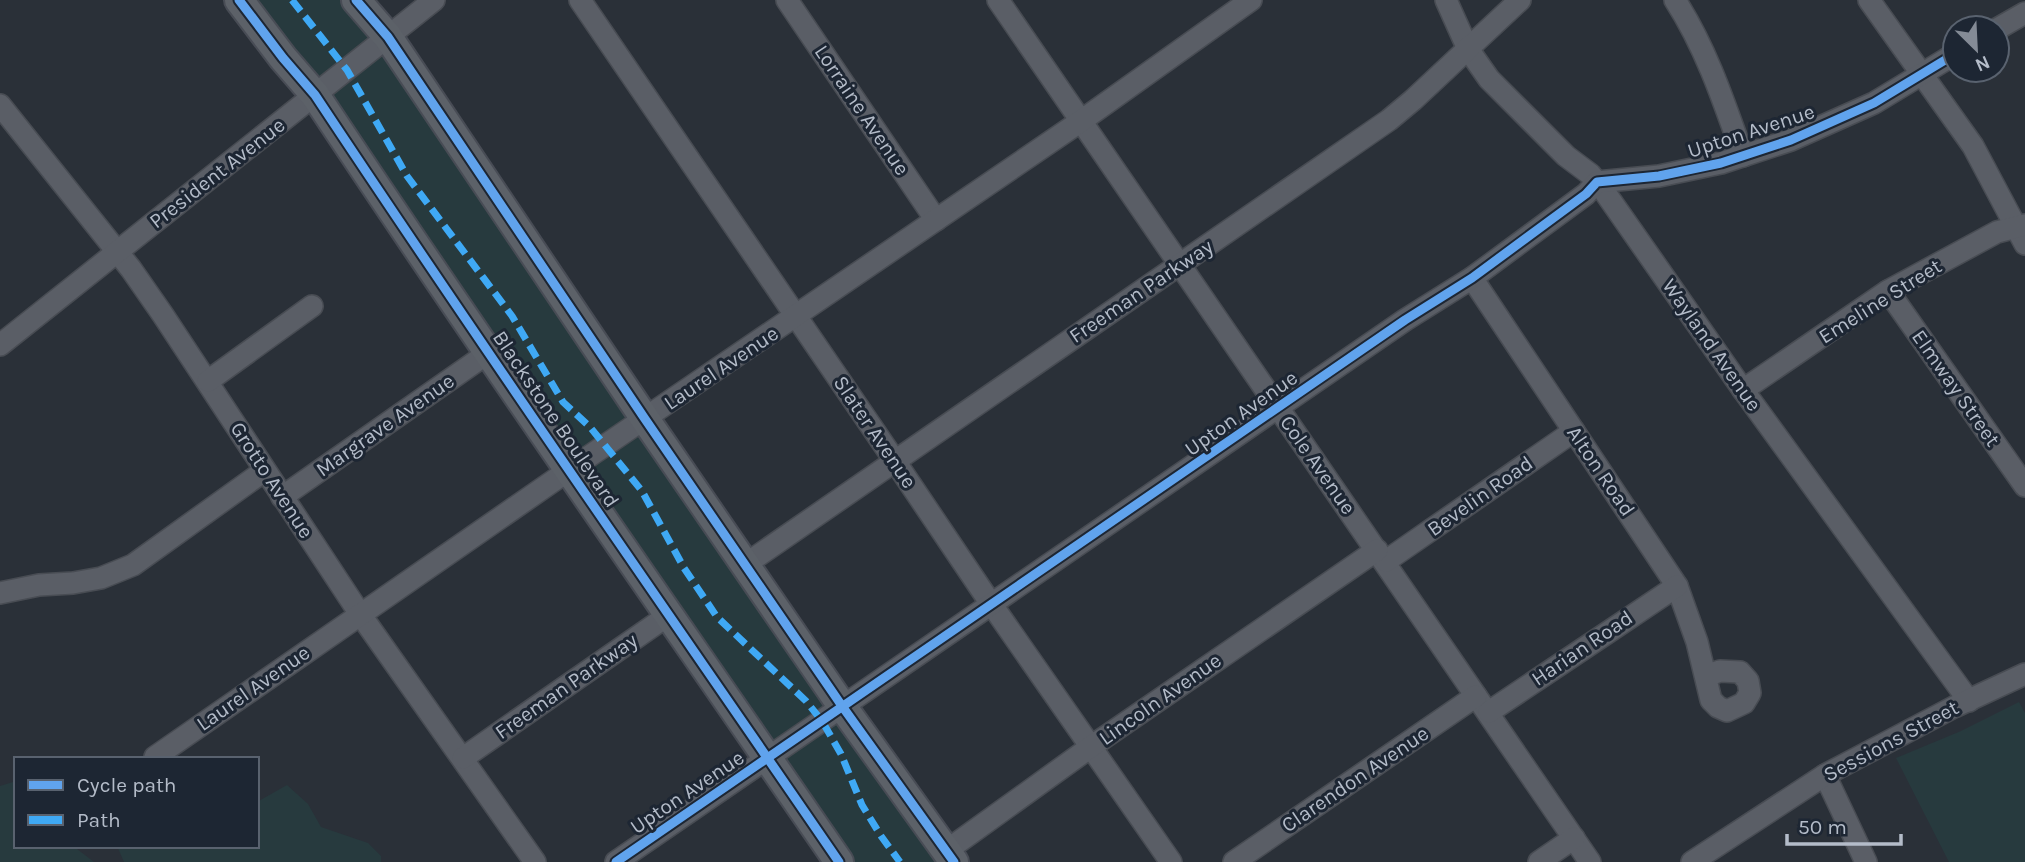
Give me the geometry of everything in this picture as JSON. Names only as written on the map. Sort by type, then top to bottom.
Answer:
[{"type":"main road","name":"Blackstone Boulevard","points":[[239,0],[315,95],[488,353],[839,862]]},
{"type":"main road","points":[[356,0],[388,37],[645,419],[842,706],[950,856]]},
{"type":"street","name":"President Avenue","points":[[0,345],[435,0]]},
{"type":"street","name":"Slater Avenue","points":[[580,0],[992,605],[1171,862]]},
{"type":"street","name":"Lorraine Avenue","points":[[787,0],[936,220]]},
{"type":"street","name":"Cole Avenue","points":[[998,0],[1590,862]]},
{"type":"street","name":"Laurel Avenue","points":[[155,757],[569,470],[1081,121],[1251,0]]},
{"type":"street","name":"Wayland Avenue","points":[[1446,0],[1468,49],[1489,79],[1566,156],[1597,182],[1743,390],[1969,701]]},
{"type":"street","name":"Freeman Parkway","points":[[746,564],[1389,120],[1520,0]]},
{"type":"street","points":[[1675,0],[1692,27],[1716,80],[1743,156]]},
{"type":"street","points":[[1869,0],[1980,157],[2022,232]]},
{"type":"street","name":"Upton Avenue","points":[[616,862],[1405,320],[1472,278],[1586,194],[1597,182],[1659,176],[1721,163],[1791,140],[1874,103],[1941,62]]},
{"type":"street","name":"Grotto Avenue","points":[[3,115],[144,287],[360,614],[535,862]]},
{"type":"street","name":"Emeline Street","points":[[1743,390],[1888,291],[1997,232],[2022,232]]},
{"type":"street","name":"Alton Road","points":[[1472,278],[1677,586],[1687,608],[1706,676]]},
{"type":"street","name":"Elmway Street","points":[[1888,291],[2025,486]]},
{"type":"street","points":[[208,381],[312,306]]},
{"type":"street","name":"Margrave Avenue","points":[[282,497],[488,353]]},
{"type":"street","name":"Bevelin Road","points":[[1381,556],[1574,431]]},
{"type":"street","points":[[0,593],[39,585],[101,578],[132,565],[264,471]]},
{"type":"street","name":"Lincoln Avenue","points":[[950,856],[1092,746],[1381,556]]},
{"type":"street","name":"Harian Road","points":[[1482,704],[1677,586]]},
{"type":"street","name":"Freeman Parkway","points":[[463,758],[670,614]]},
{"type":"street","name":"Sessions Street","points":[[1692,862],[1825,775],[2025,674]]},
{"type":"street","name":"Clarendon Avenue","points":[[1234,862],[1482,704]]},
{"type":"street","points":[[1825,775],[1866,862]]},
{"type":"street","points":[[1539,862],[1574,838]]},
{"type":"green space","points":[[252,0],[343,0],[369,33],[940,862],[854,862],[791,768],[674,611],[566,441],[335,105]]},
{"type":"green space","points":[[2019,702],[2025,713],[2025,862],[1949,862],[1896,758],[1961,731]]},
{"type":"green space","points":[[14,782],[14,848],[76,848],[94,862],[0,862],[0,786]]},
{"type":"green space","points":[[287,785],[308,804],[321,827],[368,843],[381,856],[381,862],[124,862],[118,848],[259,848],[259,801]]},
{"type":"marked path","points":[[292,0],[347,70],[407,176],[512,316],[563,402],[590,427],[642,491],[684,568],[717,617],[806,701],[822,721],[841,754],[862,805],[900,862]]},
{"type":"cycle path","points":[[239,0],[315,95],[839,862]]},
{"type":"cycle path","points":[[356,0],[388,37],[645,419],[842,706],[954,862]]},
{"type":"cycle path","points":[[616,862],[1405,320],[1472,278],[1586,194],[1597,182],[1659,176],[1721,163],[1791,140],[1874,103],[1941,62]]}]
